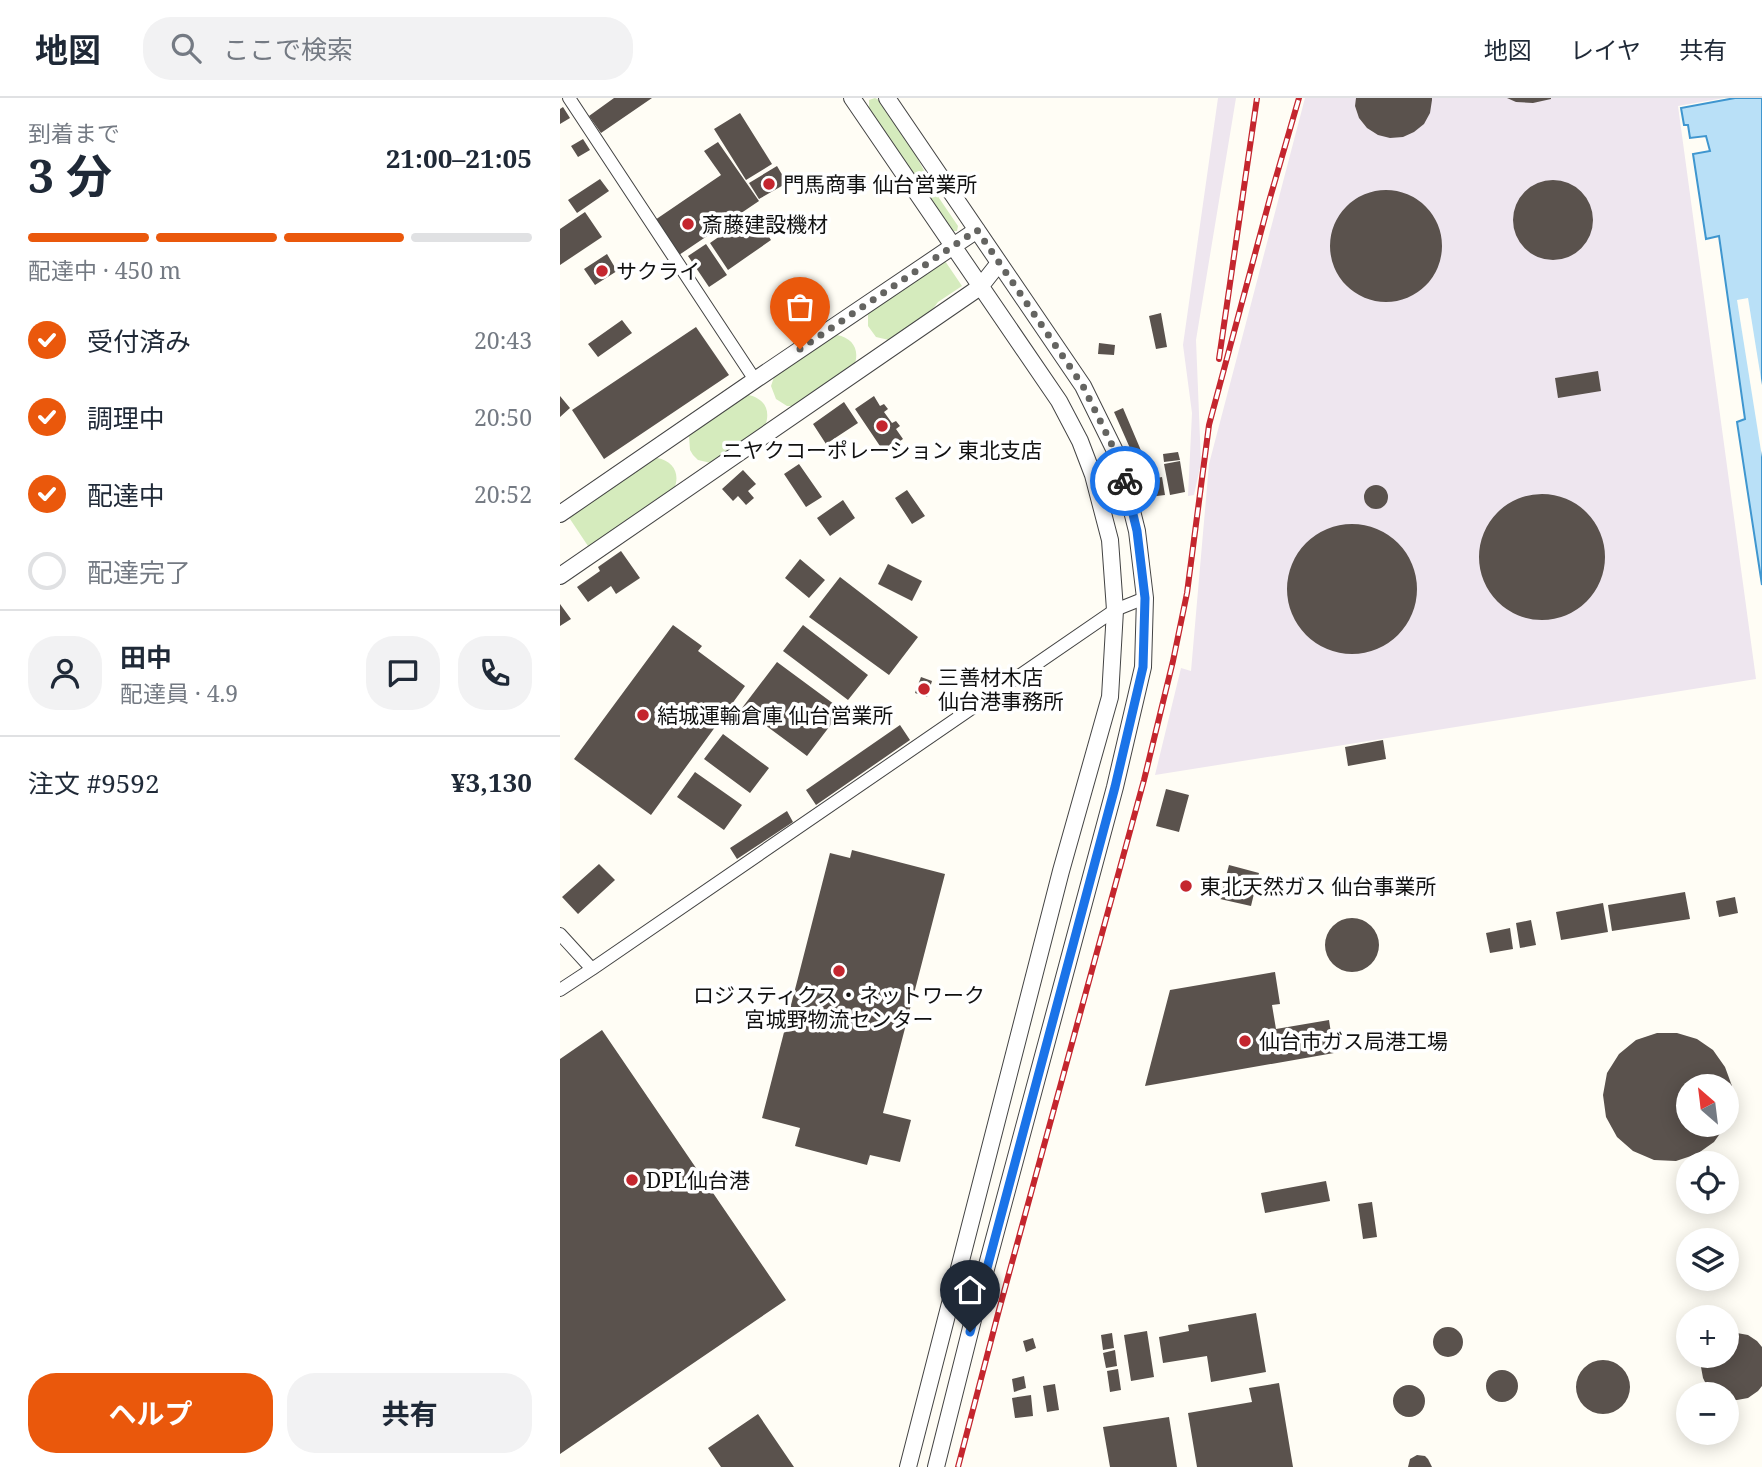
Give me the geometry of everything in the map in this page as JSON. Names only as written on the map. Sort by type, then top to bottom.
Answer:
[{"type":"street","points":[[569,98],[755,380]]},
{"type":"street","points":[[852,98],[1059,401],[1080,441],[1093,475],[1110,540],[1115,610],[1110,696],[1063,864],[908,1467]]},
{"type":"street","points":[[887,98],[1083,386],[1115,451],[1124,480],[1137,531],[1145,598],[1143,667],[1115,787],[983,1280],[936,1467]]},
{"type":"street","points":[[560,514],[977,230]]},
{"type":"street","points":[[560,576],[980,287],[999,263]]},
{"type":"street","points":[[560,990],[1115,610],[1145,598]]},
{"type":"street","points":[[560,934],[592,969]]},
{"type":"street","points":[[958,1274],[983,1280]]},
{"type":"shaded area","points":[[1218,98],[1236,98],[1196,340],[1201,463],[1194,495],[1188,496],[1192,413],[1183,345]]},
{"type":"shaded area","points":[[1305,98],[1724,98],[1678,106],[1756,679],[1155,775],[1181,668],[1191,671],[1209,464]]},
{"type":"green space","points":[[875,98],[915,154],[958,226],[957,231],[951,231],[869,108],[869,100]]},
{"type":"green space","points":[[943,258],[962,286],[938,302],[926,318],[896,338],[889,340],[876,337],[868,326],[868,313]]},
{"type":"green space","points":[[831,336],[848,339],[856,351],[853,368],[794,406],[787,406],[776,399],[771,386],[775,374]]},
{"type":"green space","points":[[742,396],[759,399],[767,411],[764,428],[711,463],[698,460],[690,450],[689,436]]},
{"type":"green space","points":[[651,459],[668,462],[675,470],[673,491],[590,549],[568,516]]},
{"type":"water","points":[[1735,98],[1762,98],[1762,585],[1737,422],[1745,419],[1719,236],[1706,239],[1693,154],[1710,151],[1706,136],[1690,138],[1681,108]]},
{"type":"pier","points":[[1748,298],[1762,385],[1762,457],[1737,300]]},
{"type":"building","points":[[614,98],[652,98],[601,133],[589,116]]},
{"type":"building","points":[[1356,98],[1432,100],[1430,113],[1424,124],[1403,137],[1390,138],[1367,128],[1359,118],[1355,106]]},
{"type":"building","points":[[1507,98],[1551,99],[1533,103],[1516,102]]},
{"type":"building","points":[[563,107],[570,118],[560,124],[560,109]]},
{"type":"building","points":[[740,113],[772,164],[746,180],[714,129]]},
{"type":"building","points":[[583,139],[590,150],[578,157],[571,146]]},
{"type":"building","points":[[718,142],[759,201],[679,255],[655,220],[721,175],[704,151]]},
{"type":"building","points":[[777,166],[787,183],[759,199],[749,183]]},
{"type":"building","points":[[600,179],[609,191],[577,213],[568,200]]},
{"type":"building","points":[[1553,180],[1568,183],[1581,192],[1590,205],[1593,220],[1590,235],[1581,248],[1568,257],[1553,260],[1538,257],[1525,248],[1516,235],[1513,220],[1516,205],[1525,192],[1538,183]]},
{"type":"building","points":[[1386,190],[1408,194],[1426,206],[1438,224],[1442,246],[1438,268],[1426,286],[1408,298],[1386,302],[1364,298],[1346,286],[1334,268],[1330,246],[1334,224],[1346,206],[1364,194]]},
{"type":"building","points":[[585,212],[602,237],[560,265],[560,229]]},
{"type":"building","points":[[753,213],[771,240],[728,270],[710,243]]},
{"type":"building","points":[[706,244],[727,275],[709,287],[688,256]]},
{"type":"building","points":[[607,254],[617,271],[595,285],[584,269]]},
{"type":"building","points":[[1161,313],[1167,347],[1156,349],[1149,316]]},
{"type":"building","points":[[622,320],[632,333],[598,357],[588,344]]},
{"type":"building","points":[[696,327],[729,375],[604,459],[572,410]]},
{"type":"building","points":[[1099,343],[1115,345],[1114,355],[1098,354]]},
{"type":"building","points":[[1598,371],[1601,391],[1558,398],[1555,378]]},
{"type":"building","points":[[560,396],[570,408],[560,417]]},
{"type":"building","points":[[874,396],[880,406],[884,404],[888,409],[884,412],[892,423],[896,421],[900,426],[896,429],[903,439],[884,452],[855,409]]},
{"type":"building","points":[[844,402],[858,423],[826,444],[813,424]]},
{"type":"building","points":[[1123,408],[1145,460],[1137,464],[1114,412]]},
{"type":"building","points":[[1178,452],[1180,460],[1164,462],[1163,454]]},
{"type":"building","points":[[1180,461],[1185,492],[1170,495],[1164,464]]},
{"type":"building","points":[[799,464],[822,497],[806,507],[784,474]]},
{"type":"building","points":[[743,470],[756,484],[748,491],[754,498],[746,505],[738,496],[733,501],[722,489]]},
{"type":"building","points":[[1162,477],[1165,495],[1149,497],[1146,480]]},
{"type":"building","points":[[1376,485],[1385,488],[1388,497],[1385,506],[1376,509],[1367,506],[1364,497],[1367,488]]},
{"type":"building","points":[[907,490],[925,516],[912,524],[895,498]]},
{"type":"building","points":[[1542,494],[1566,499],[1586,513],[1600,533],[1605,557],[1600,581],[1586,601],[1566,615],[1542,620],[1518,615],[1498,601],[1484,581],[1479,557],[1484,533],[1498,513],[1518,499]]},
{"type":"building","points":[[843,500],[855,518],[830,536],[817,518]]},
{"type":"building","points":[[1352,524],[1377,529],[1398,543],[1412,564],[1417,589],[1412,614],[1398,635],[1377,649],[1352,654],[1327,649],[1306,635],[1292,614],[1287,589],[1292,564],[1306,543],[1327,529]]},
{"type":"building","points":[[621,551],[640,578],[616,594],[611,586],[588,602],[577,587],[600,571],[598,567]]},
{"type":"building","points":[[800,559],[825,580],[809,598],[785,578]]},
{"type":"building","points":[[888,564],[922,581],[912,601],[878,584]]},
{"type":"building","points":[[840,577],[918,637],[889,675],[809,617]]},
{"type":"building","points":[[560,604],[571,619],[560,626]]},
{"type":"building","points":[[673,625],[702,646],[698,651],[745,686],[651,815],[574,759]]},
{"type":"building","points":[[803,625],[868,675],[848,700],[783,651]]},
{"type":"building","points":[[777,662],[842,710],[807,756],[742,708]]},
{"type":"building","points":[[921,677],[932,681],[927,697],[915,693]]},
{"type":"building","points":[[900,725],[910,740],[816,805],[806,790]]},
{"type":"building","points":[[723,734],[769,768],[750,793],[704,759]]},
{"type":"building","points":[[1383,740],[1386,759],[1348,766],[1345,747]]},
{"type":"building","points":[[695,772],[742,805],[724,830],[677,797]]},
{"type":"building","points":[[1166,789],[1189,795],[1179,832],[1156,826]]},
{"type":"building","points":[[787,811],[793,822],[737,859],[730,848]]},
{"type":"building","points":[[852,850],[945,874],[883,1113],[911,1120],[900,1162],[870,1155],[867,1165],[795,1146],[800,1128],[762,1118],[830,853],[850,858]]},
{"type":"building","points":[[599,864],[615,880],[578,914],[562,897]]},
{"type":"building","points":[[1229,865],[1259,873],[1251,906],[1220,899]]},
{"type":"building","points":[[1685,892],[1690,919],[1612,931],[1608,905]]},
{"type":"building","points":[[1735,897],[1738,913],[1719,917],[1716,901]]},
{"type":"building","points":[[1603,903],[1608,932],[1561,940],[1556,912]]},
{"type":"building","points":[[1352,918],[1371,926],[1379,945],[1371,964],[1352,972],[1333,964],[1325,945],[1333,926]]},
{"type":"building","points":[[1531,920],[1536,945],[1520,948],[1516,923]]},
{"type":"building","points":[[1510,928],[1513,949],[1490,953],[1486,933]]},
{"type":"building","name":"仙台市ガス局港工場","points":[[1275,972],[1280,1004],[1272,1005],[1276,1029],[1329,1020],[1334,1053],[1145,1086],[1170,990]]},
{"type":"building","name":"DPL仙台港","points":[[602,1030],[786,1300],[560,1454],[560,1059]]},
{"type":"building","points":[[1657,1033],[1677,1033],[1697,1039],[1713,1050],[1725,1067],[1728,1074],[1676,1074],[1676,1138],[1717,1138],[1701,1151],[1676,1151],[1676,1161],[1654,1160],[1633,1151],[1617,1137],[1606,1117],[1603,1095],[1607,1073],[1619,1054],[1636,1040]]},
{"type":"building","points":[[1326,1181],[1330,1201],[1265,1213],[1261,1193]]},
{"type":"building","points":[[1372,1202],[1377,1237],[1363,1239],[1358,1204]]},
{"type":"building","points":[[1256,1313],[1266,1372],[1211,1382],[1207,1356],[1163,1363],[1159,1337],[1189,1331],[1188,1325]]},
{"type":"building","points":[[1448,1327],[1459,1331],[1463,1342],[1459,1353],[1448,1357],[1437,1353],[1433,1342],[1437,1331]]},
{"type":"building","points":[[1147,1331],[1154,1377],[1131,1381],[1124,1335]]},
{"type":"building","points":[[1112,1333],[1114,1348],[1103,1350],[1101,1335]]},
{"type":"building","points":[[1739,1333],[1748,1335],[1762,1347],[1762,1386],[1748,1398],[1739,1400],[1739,1382],[1705,1382],[1701,1368],[1739,1368]]},
{"type":"building","points":[[1033,1338],[1036,1348],[1026,1352],[1023,1341]]},
{"type":"building","points":[[1115,1350],[1117,1366],[1106,1368],[1103,1353]]},
{"type":"building","points":[[1608,1360],[1618,1364],[1626,1372],[1630,1387],[1626,1402],[1618,1410],[1598,1414],[1588,1410],[1580,1402],[1576,1382],[1580,1372],[1588,1364]]},
{"type":"building","points":[[1118,1369],[1121,1390],[1110,1392],[1107,1371]]},
{"type":"building","points":[[1502,1370],[1514,1374],[1518,1386],[1514,1398],[1502,1402],[1490,1398],[1486,1386],[1490,1374]]},
{"type":"building","points":[[1024,1376],[1026,1388],[1014,1392],[1012,1379]]},
{"type":"building","points":[[1279,1383],[1293,1467],[1197,1467],[1188,1413],[1252,1402],[1249,1388]]},
{"type":"building","points":[[1055,1384],[1059,1410],[1047,1412],[1043,1386]]},
{"type":"building","points":[[1409,1385],[1420,1390],[1425,1401],[1420,1412],[1409,1417],[1398,1412],[1393,1401],[1398,1390]]},
{"type":"building","points":[[1031,1395],[1033,1416],[1015,1418],[1012,1398]]},
{"type":"building","points":[[758,1414],[794,1467],[721,1467],[708,1448]]},
{"type":"building","points":[[1169,1417],[1177,1467],[1110,1467],[1103,1427]]},
{"type":"building","points":[[1417,1455],[1425,1456],[1432,1467],[1408,1467],[1410,1459]]},
{"type":"railway","points":[[1219,359],[1257,98]]},
{"type":"railway","points":[[958,1467],[1144,780],[1187,593],[1209,425],[1299,98]]},
{"type":"way so far","points":[[800,349],[977,230],[1083,386],[1115,451],[1125,481]]},
{"type":"place","name":"門馬商事 仙台営業所","points":[[769,184]]},
{"type":"place","name":"斎藤建設機材","points":[[688,224]]},
{"type":"place","name":"サクライ","points":[[602,271]]},
{"type":"place","name":"ニヤクコーポレーション 東北支店","points":[[882,426]]},
{"type":"place","name":"三善材木店 仙台港事務所","points":[[924,689]]},
{"type":"place","name":"結城運輸倉庫 仙台営業所","points":[[643,715]]},
{"type":"place","name":"東北天然ガス 仙台事業所","points":[[1186,886]]},
{"type":"place","name":"ロジスティクス・ネットワーク 宮城野物流センター","points":[[839,971]]},
{"type":"place","name":"仙台市ガス局港工場","points":[[1245,1041]]},
{"type":"place","name":"DPL仙台港","points":[[632,1180]]},
{"type":"route","points":[[970,1332],[1115,787],[1143,667],[1145,598],[1137,531],[1125,481]]}]
